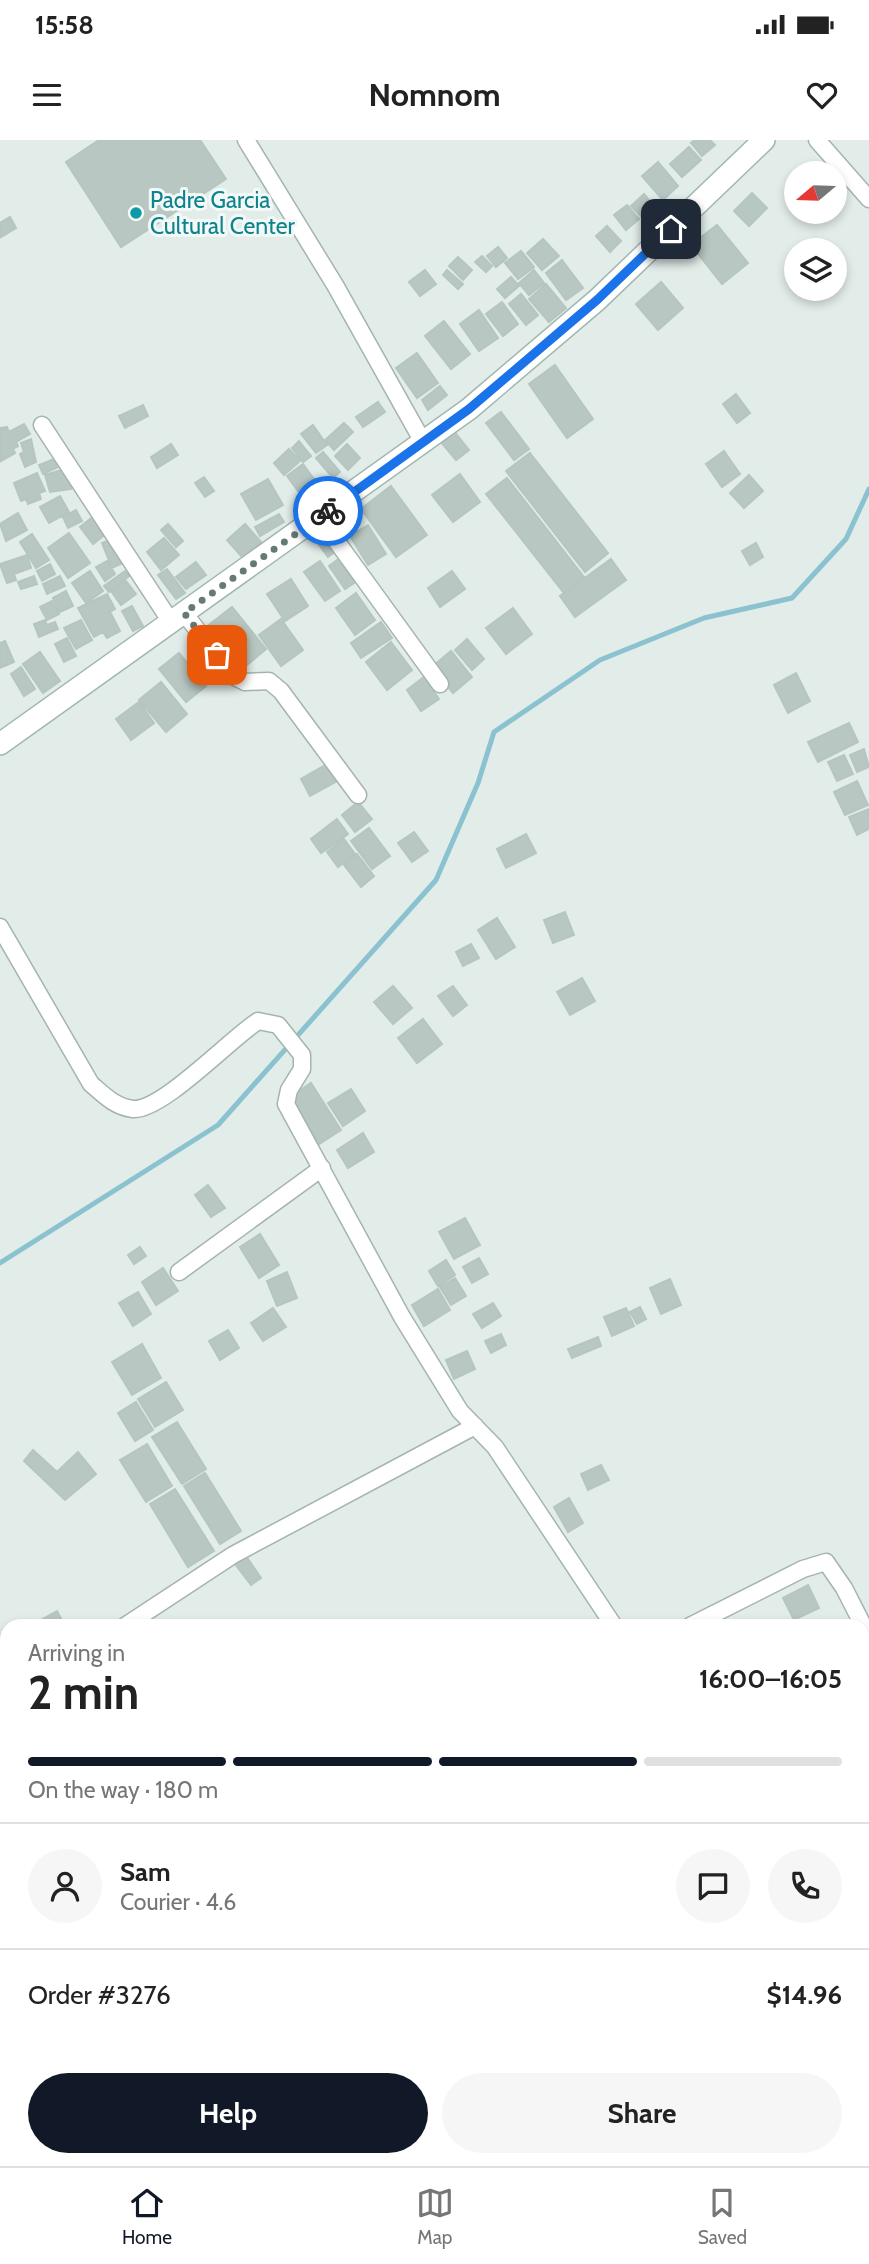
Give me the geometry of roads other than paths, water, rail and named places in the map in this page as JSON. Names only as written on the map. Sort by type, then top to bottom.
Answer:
[{"type":"main road","points":[[0,744],[469,409],[597,300],[764,140]]},
{"type":"street","points":[[246,140],[335,285],[424,442]]},
{"type":"street","points":[[817,140],[869,199]]},
{"type":"street","points":[[42,425],[178,618],[233,676],[245,682],[269,681],[281,691],[358,795]]},
{"type":"street","points":[[319,517],[440,684]]},
{"type":"street","points":[[0,926],[91,1084],[112,1102],[135,1109],[162,1100],[258,1021],[278,1025],[302,1055],[302,1069],[289,1090],[286,1104],[402,1317],[460,1411],[495,1447],[609,1619]]},
{"type":"street","points":[[179,1272],[322,1168]]},
{"type":"street","points":[[136,1619],[233,1555],[475,1426]]},
{"type":"street","points":[[704,1619],[803,1569],[826,1562],[844,1588],[860,1619]]},
{"type":"waterway","points":[[0,1263],[218,1125],[436,880],[478,783],[494,732],[600,660],[704,618],[792,598],[846,539],[869,489]]},
{"type":"place","name":"Padre Garcia Cultural Center","points":[[136,213]]}]
